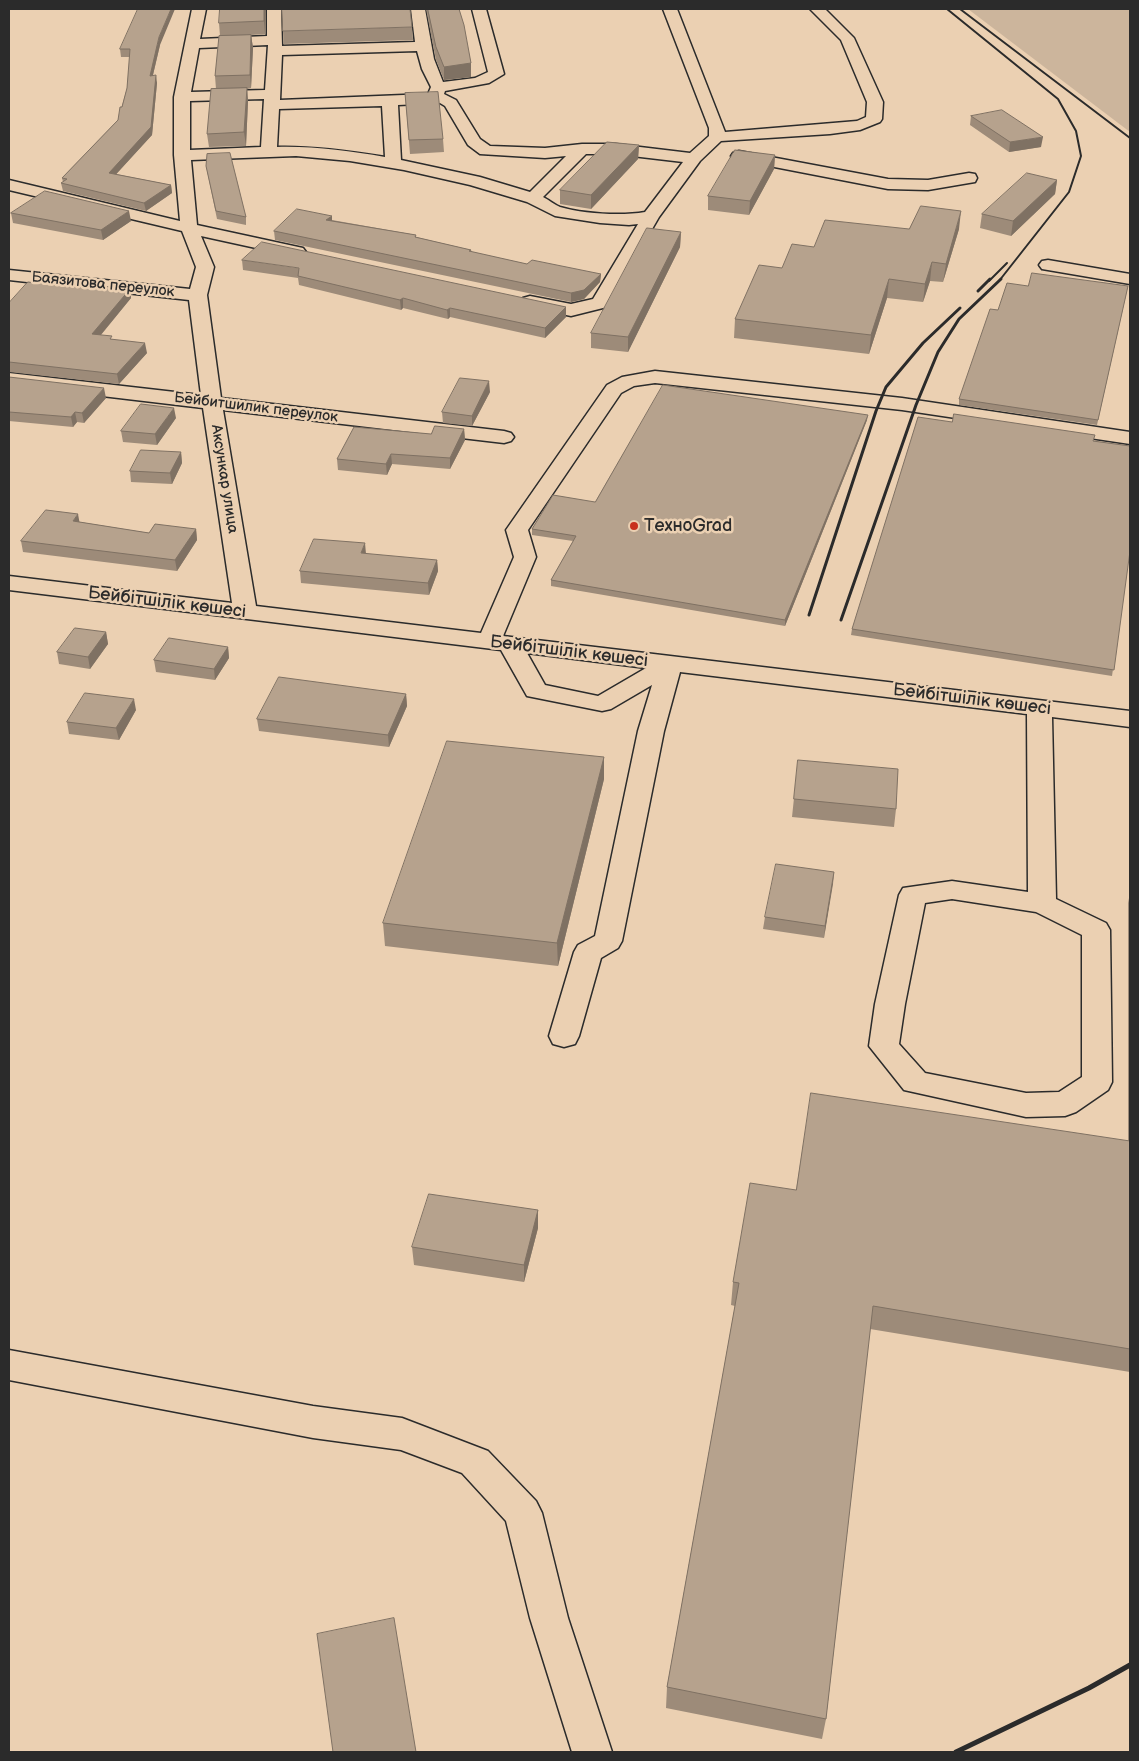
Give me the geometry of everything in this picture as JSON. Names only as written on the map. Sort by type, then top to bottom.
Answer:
[{"type":"street","name":"Аксункар улица","points":[[198,9],[182,97],[182,155],[188,228],[205,266],[198,295],[212,403],[246,613]]},
{"type":"street","points":[[269,152],[274,9]]},
{"type":"street","points":[[418,9],[424,46],[437,92],[451,103],[474,142],[486,151],[545,153],[582,149],[616,149],[699,153],[888,184],[928,185],[969,178]]},
{"type":"street","points":[[182,97],[272,100],[390,100],[437,92],[489,79],[496,74],[479,9]]},
{"type":"street","points":[[670,9],[717,128],[717,137]]},
{"type":"street","points":[[514,298],[571,310],[600,302],[651,216],[699,153],[717,137],[830,129],[860,125],[874,119],[875,102],[847,38],[817,9]]},
{"type":"street","points":[[192,44],[424,46]]},
{"type":"street","points":[[390,100],[393,163]]},
{"type":"street","points":[[533,198],[582,149]]},
{"type":"street","points":[[182,155],[296,151],[350,156],[393,163],[474,181],[533,198],[556,211],[600,218],[630,220],[651,216]]},
{"type":"street","points":[[9,186],[313,255]]},
{"type":"street","points":[[1048,265],[1130,279]]},
{"type":"street","name":"Баязитова переулок","points":[[9,275],[198,295]]},
{"type":"street","points":[[670,664],[602,704],[536,691],[500,644],[525,557],[517,530],[614,389],[629,381],[655,377],[902,404],[1130,438]]},
{"type":"street","name":"Бейбитшилик переулок","points":[[9,379],[504,437]]},
{"type":"street","name":"Бейбітшілік көшесі","points":[[9,583],[1130,719]]},
{"type":"street","points":[[564,1036],[588,952],[608,941],[651,731],[670,664]]},
{"type":"street","points":[[1039,708],[1042,904]]},
{"type":"street","points":[[952,890],[1042,904],[1096,930],[1098,1082],[1065,1104],[1026,1106],[915,1082],[884,1046],[890,1004],[913,895],[952,890]]},
{"type":"street","points":[[9,1364],[313,1422],[402,1434],[475,1462],[522,1513],[549,1618],[592,1752]]},
{"type":"shaded area","points":[[968,9],[1130,9],[1130,132]]},
{"type":"building","points":[[138,9],[171,9],[159,37],[150,76],[156,75],[151,127],[109,173],[171,185],[144,203],[61,183],[67,179],[62,178],[118,120],[120,107],[122,107],[127,88],[130,49],[120,49]]},
{"type":"building","points":[[220,9],[264,9],[264,21],[219,23]]},
{"type":"building","points":[[282,9],[410,9],[412,27],[283,31]]},
{"type":"building","points":[[428,9],[459,9],[471,63],[444,67],[436,47]]},
{"type":"building","points":[[251,35],[250,75],[215,76],[219,36]]},
{"type":"building","points":[[247,88],[244,132],[207,134],[211,89]]},
{"type":"building","points":[[438,92],[443,139],[409,140],[405,93]]},
{"type":"building","points":[[1002,110],[1043,137],[1010,142],[971,116]]},
{"type":"building","points":[[607,142],[639,145],[591,195],[560,190]]},
{"type":"building","points":[[735,150],[775,155],[750,201],[708,196]]},
{"type":"building","points":[[230,153],[246,217],[216,211],[206,166],[207,154]]},
{"type":"building","points":[[1027,173],[1057,180],[1013,221],[982,214]]},
{"type":"building","points":[[45,191],[129,211],[101,230],[11,213]]},
{"type":"building","points":[[921,206],[961,211],[946,264],[932,262],[925,284],[889,279],[871,335],[735,319],[759,265],[782,268],[792,244],[814,247],[825,220],[909,229]]},
{"type":"building","points":[[297,209],[332,216],[326,220],[416,235],[415,237],[527,264],[532,260],[601,274],[584,290],[571,293],[274,231]]},
{"type":"building","points":[[647,228],[681,232],[628,337],[591,333]]},
{"type":"building","points":[[262,242],[566,307],[545,328],[450,308],[447,310],[403,298],[400,300],[298,276],[299,268],[242,260]]},
{"type":"building","points":[[1032,273],[1128,286],[1098,420],[959,399],[990,309],[998,310],[1007,283],[1028,286]]},
{"type":"building","points":[[28,282],[89,288],[92,285],[130,289],[92,334],[112,336],[110,339],[145,343],[117,374],[9,362],[9,303]]},
{"type":"building","points":[[9,377],[104,388],[82,413],[75,412],[71,417],[9,412]]},
{"type":"building","points":[[460,378],[489,381],[472,416],[442,412]]},
{"type":"building","points":[[663,385],[868,415],[785,620],[551,580],[576,536],[532,529],[553,495],[595,502]]},
{"type":"building","points":[[141,404],[174,408],[155,434],[121,431]]},
{"type":"building","points":[[954,414],[1095,435],[1093,441],[1130,446],[1130,551],[1114,670],[852,629],[918,417],[952,422]]},
{"type":"building","points":[[435,426],[464,429],[450,458],[391,454],[386,464],[337,459],[354,427],[431,434]]},
{"type":"building","points":[[141,450],[181,452],[170,473],[130,471]]},
{"type":"building","points":[[46,510],[78,514],[73,521],[149,533],[155,524],[196,529],[175,560],[21,541]]},
{"type":"building","points":[[314,539],[365,543],[361,553],[437,560],[428,583],[300,571]]},
{"type":"building","points":[[75,628],[106,632],[88,657],[57,652]]},
{"type":"building","points":[[169,638],[228,647],[214,669],[154,660]]},
{"type":"building","points":[[279,677],[406,694],[388,735],[257,719]]},
{"type":"building","points":[[85,693],[134,699],[116,728],[67,722]]},
{"type":"building","points":[[447,741],[604,757],[557,943],[383,923]]},
{"type":"building","points":[[798,760],[898,769],[896,809],[794,799]]},
{"type":"building","points":[[776,864],[834,872],[825,926],[765,917]]},
{"type":"building","points":[[811,1093],[1130,1141],[1130,1349],[873,1306],[826,1719],[667,1687],[739,1283],[733,1282],[750,1183],[796,1190]]},
{"type":"building","points":[[429,1194],[538,1210],[524,1265],[412,1247]]},
{"type":"building","points":[[394,1618],[416,1752],[333,1752],[317,1634]]},
{"type":"railway","points":[[947,9],[1058,99],[1076,131],[1081,156],[1069,192],[999,281]]},
{"type":"railway","points":[[960,9],[1130,138]]},
{"type":"railway","points":[[989,281],[1007,263]]},
{"type":"railway","points":[[978,291],[990,279]]},
{"type":"railway","points":[[841,620],[916,405],[938,352],[959,319],[999,281]]},
{"type":"railway","points":[[809,615],[876,411],[886,387],[923,343],[960,308]]},
{"type":"railway","points":[[956,1752],[1089,1688],[1130,1665]]},
{"type":"place","name":"ТехноGrad","points":[[634,526]]}]
